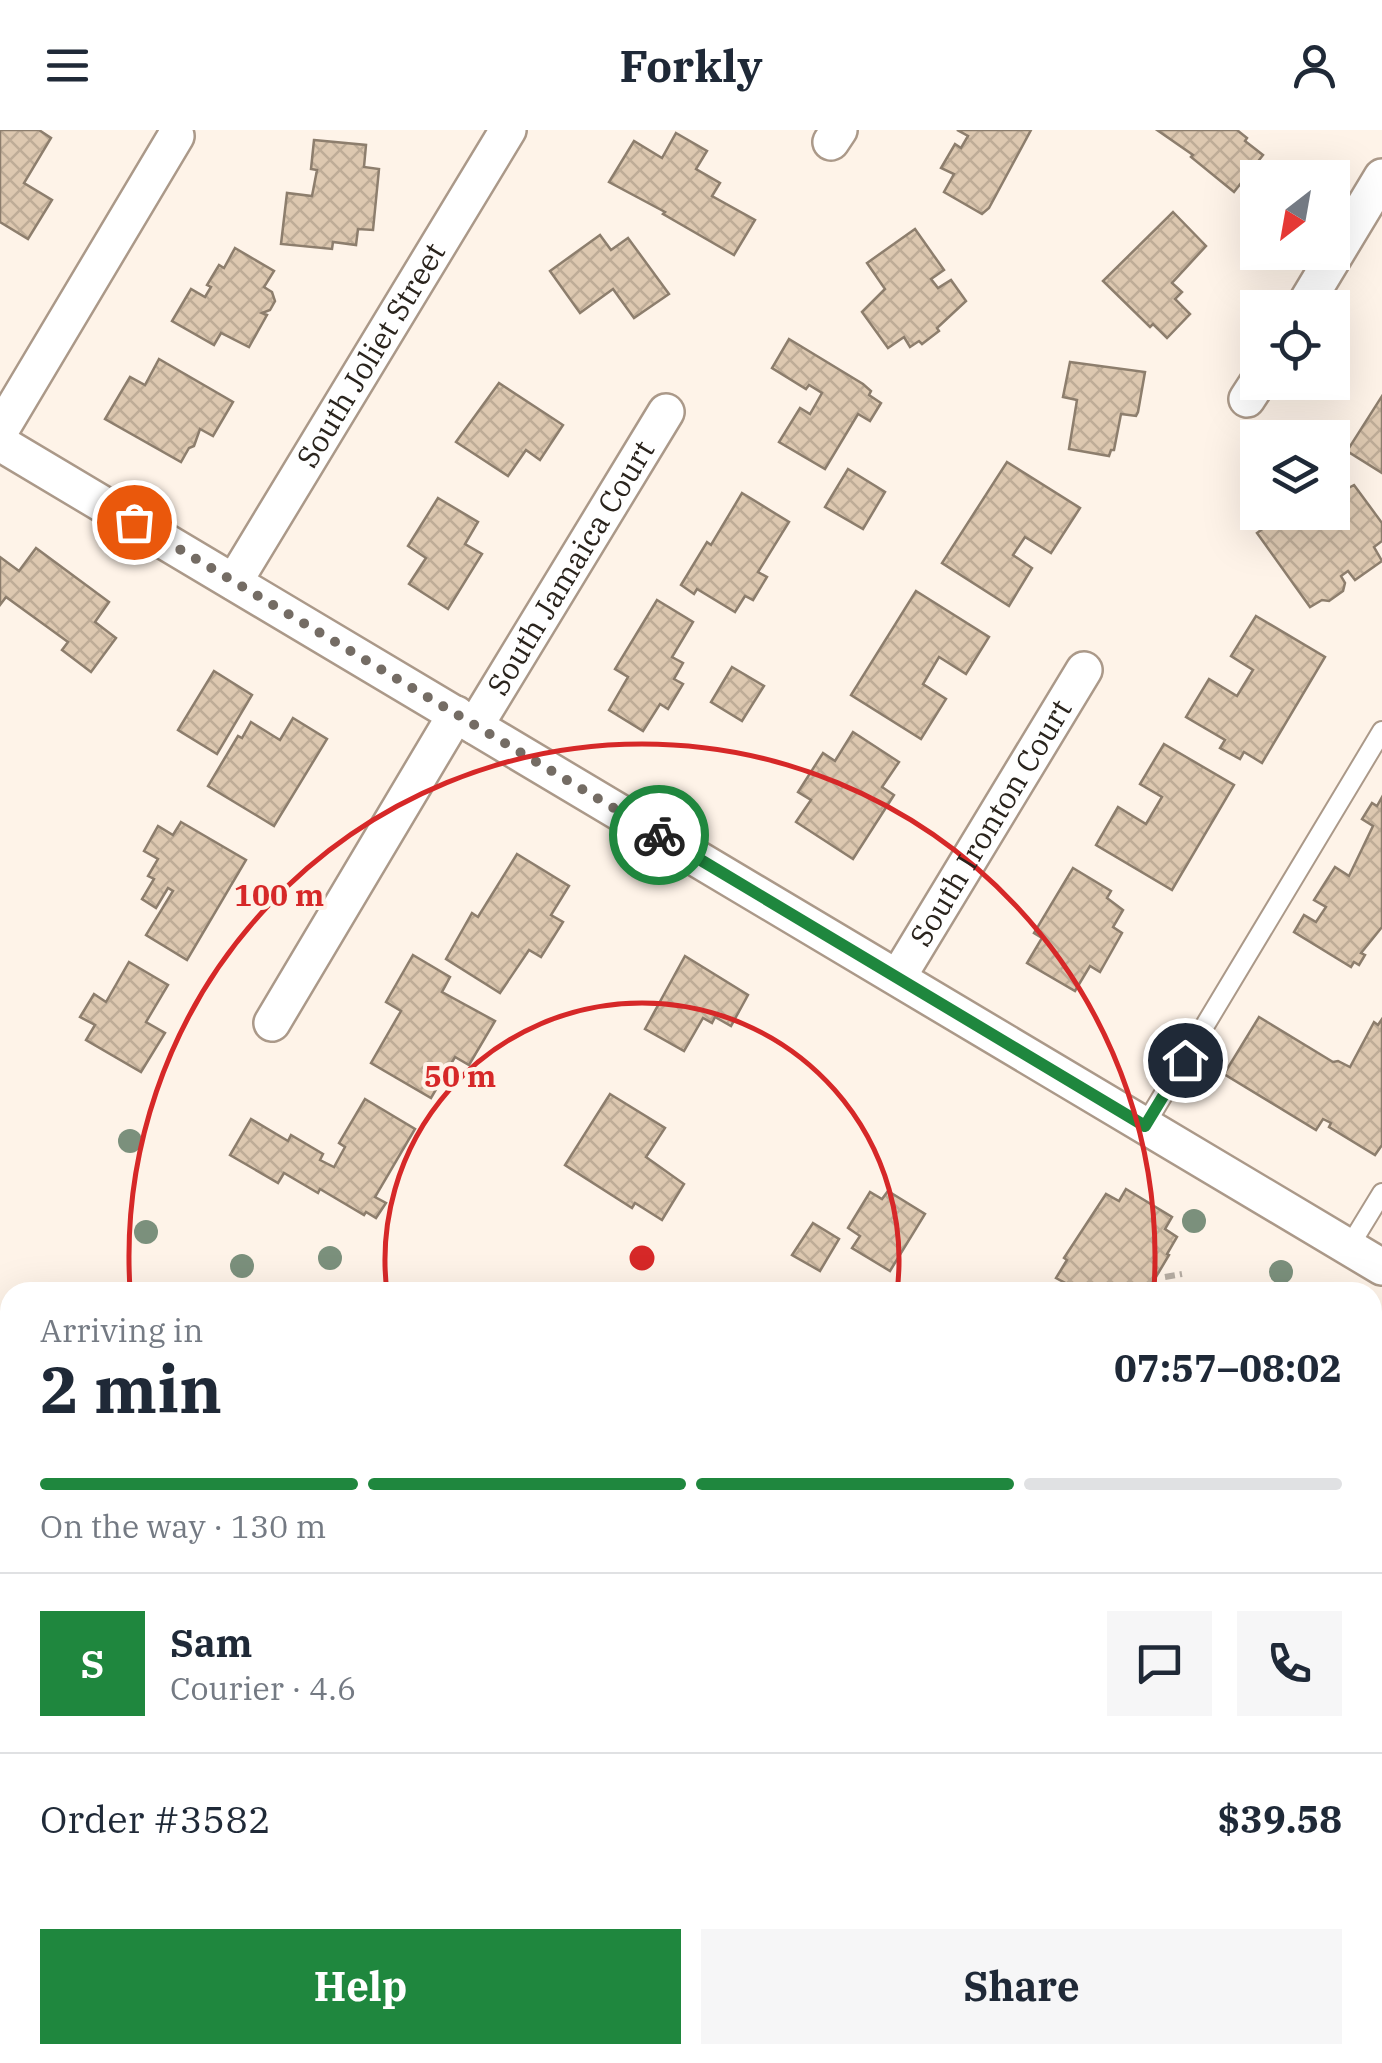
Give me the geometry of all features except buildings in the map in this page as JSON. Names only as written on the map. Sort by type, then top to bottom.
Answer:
[{"type":"street","name":"South Joliet Street","points":[[234,582],[508,130]]},
{"type":"street","points":[[0,431],[176,136]]},
{"type":"street","points":[[1314,290],[1382,178]]},
{"type":"street","name":"South Jamaica Court","points":[[272,1023],[666,412]]},
{"type":"street","points":[[0,442],[1382,1267]]},
{"type":"street","name":"South Ironton Court","points":[[898,977],[1084,670]]},
{"type":"lane","points":[[1145,1126],[1382,732]]},
{"type":"lane","points":[[1349,1247],[1382,1194]]},
{"type":"path","points":[[1165,1278],[1182,1274]]},
{"type":"way so far","points":[[134,522],[659,835]]},
{"type":"route","points":[[659,835],[1145,1126],[1185,1060]]}]
